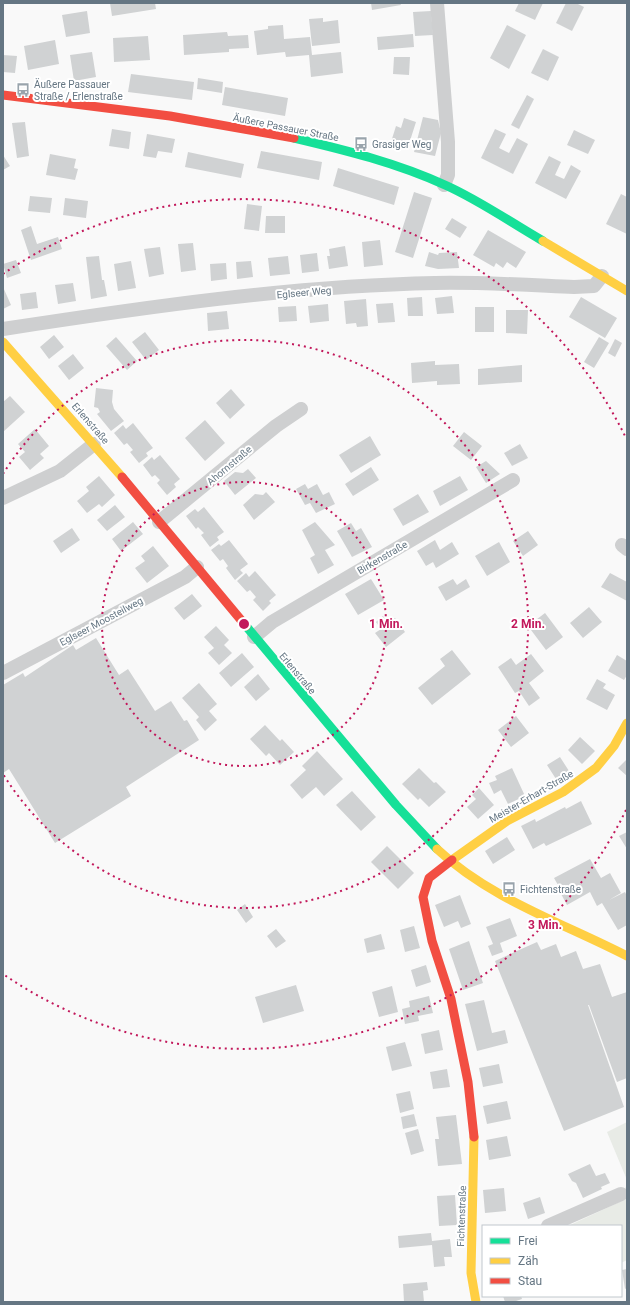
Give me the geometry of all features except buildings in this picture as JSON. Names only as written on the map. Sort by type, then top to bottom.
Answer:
[{"type":"street","points":[[437,3],[448,142],[448,175],[444,185]]},
{"type":"street","name":"Äußere Passauer Straße","points":[[3,95],[263,131],[336,148],[400,168],[444,185],[491,210],[627,291]]},
{"type":"street","name":"Eglseer Weg","points":[[3,329],[127,310],[286,293],[434,283],[574,287],[594,286],[602,276]]},
{"type":"street","name":"Erlenstraße","points":[[3,342],[94,444],[396,805],[451,861],[484,884],[546,918],[627,956]]},
{"type":"street","name":"Ahornstraße","points":[[159,522],[276,426],[301,409]]},
{"type":"street","points":[[3,498],[60,471],[94,444]]},
{"type":"street","name":"Birkenstraße","points":[[254,637],[272,622],[513,480]]},
{"type":"street","name":"Eglseer Moosteilweg","points":[[3,673],[185,577],[197,567]]},
{"type":"street","name":"Meister-Erhart-Straße","points":[[451,861],[507,821],[563,792],[586,776],[606,757],[627,723]]},
{"type":"street","name":"Fichtenstraße","points":[[451,861],[429,878],[423,897],[432,941],[451,999],[468,1082],[474,1133],[477,1241],[471,1273],[476,1302]]},
{"type":"street","points":[[550,1225],[621,1194]]},
{"type":"shaded area","points":[[627,1122],[627,1180],[607,1132]]},
{"type":"shaded area","points":[[627,1187],[627,1260],[622,1262],[622,1225],[570,1225],[626,1199],[622,1189]]},
{"type":"traffic: fast","points":[[294,138],[371,158],[427,177],[470,197],[543,241]]},
{"type":"traffic: fast","points":[[246,626],[396,805],[437,849]]},
{"type":"traffic: slow","points":[[543,241],[627,291]]},
{"type":"traffic: slow","points":[[3,342],[122,477]]},
{"type":"traffic: slow","points":[[452,860],[507,821],[563,792],[596,768],[614,746],[627,723]]},
{"type":"traffic: slow","points":[[437,849],[458,867],[504,896],[627,956]]},
{"type":"traffic: slow","points":[[474,1137],[471,1273],[476,1302]]},
{"type":"traffic: jam","points":[[3,95],[170,116],[294,138]]},
{"type":"traffic: jam","points":[[122,477],[246,626]]},
{"type":"traffic: jam","points":[[452,860],[429,878],[423,897],[432,941],[451,999],[468,1082],[474,1137]]},
{"type":"place","name":"Äußere Passauer Straße / Erlenstraße","points":[[23,90]]},
{"type":"place","name":"Grasiger Weg","points":[[361,144]]},
{"type":"place","name":"Fichtenstraße","points":[[509,889]]}]
